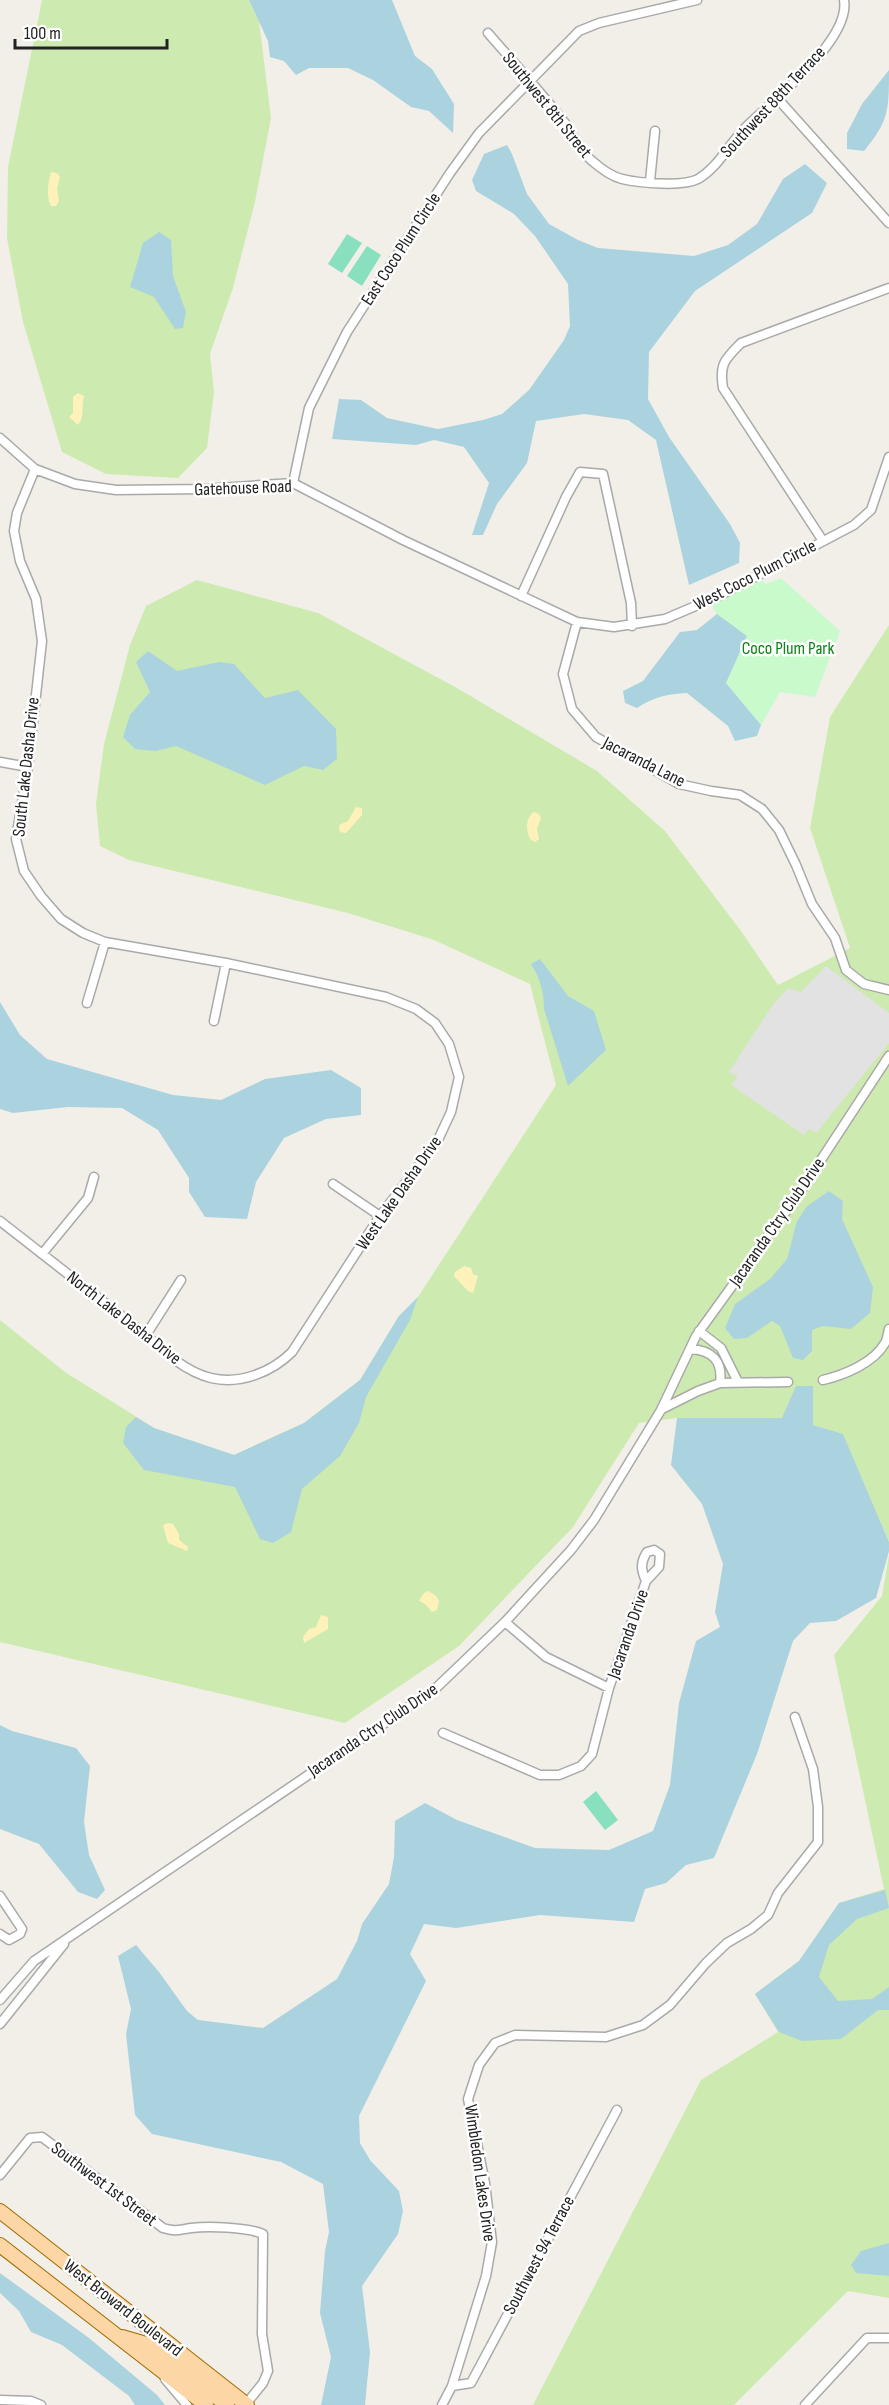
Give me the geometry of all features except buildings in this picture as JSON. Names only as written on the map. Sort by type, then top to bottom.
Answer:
[{"type":"main road","name":"West Broward Boulevard","points":[[0,2211],[243,2405]]},
{"type":"main road","name":"West Broward Boulevard","points":[[0,2245],[206,2405]]},
{"type":"main road","points":[[117,2336],[146,2344],[227,2405]]},
{"type":"street","name":"East Coco Plum Circle","points":[[293,483],[309,408],[347,332],[450,173],[479,133],[579,31],[599,23],[697,0]]},
{"type":"street","name":"Southwest 88th Terrace","points":[[679,184],[697,179],[712,168],[746,127],[812,65],[834,36],[845,7],[844,0]]},
{"type":"street","name":"Southwest 8th Street","points":[[488,33],[565,124],[589,158],[606,172],[622,179],[679,184]]},
{"type":"street","points":[[777,98],[888,221]]},
{"type":"street","points":[[650,182],[655,131]]},
{"type":"street","points":[[823,541],[723,388],[721,372],[726,358],[741,343],[889,288]]},
{"type":"street","name":"Gatehouse Road","points":[[0,438],[35,470],[75,484],[116,490],[204,489],[293,483],[403,540],[577,622]]},
{"type":"street","name":"West Coco Plum Circle","points":[[577,622],[614,627],[632,626],[665,619],[719,596],[854,525],[871,510],[889,457]]},
{"type":"street","name":"South Lake Dasha Drive","points":[[35,470],[17,513],[14,531],[20,561],[36,599],[42,641],[28,767],[16,839],[24,871],[41,897],[62,920],[83,933],[105,942],[226,963],[386,997],[416,1009],[435,1023]]},
{"type":"street","points":[[521,596],[566,497],[580,472],[603,474],[631,603],[632,626]]},
{"type":"street","name":"Jacaranda Lane","points":[[577,622],[563,674],[572,709],[596,737],[679,783],[740,795],[762,809],[779,830],[812,904],[835,938],[846,970],[864,984],[889,990]]},
{"type":"street","points":[[0,762],[28,767]]},
{"type":"street","points":[[87,1003],[105,942]]},
{"type":"street","points":[[214,1021],[226,963]]},
{"type":"street","name":"West Lake Dasha Drive","points":[[292,1352],[380,1216],[437,1142],[451,1112],[459,1077],[448,1044],[435,1023]]},
{"type":"street","name":"Jacaranda Ctry Club Drive","points":[[0,2000],[34,1961],[157,1880],[435,1689],[505,1622],[571,1550],[594,1520],[662,1410],[699,1331],[800,1192],[889,1056]]},
{"type":"street","points":[[42,1254],[88,1198],[94,1177]]},
{"type":"street","points":[[333,1184],[380,1216]]},
{"type":"street","name":"North Lake Dasha Drive","points":[[0,1221],[146,1335],[165,1353],[212,1378],[232,1378],[267,1371],[282,1362],[292,1352]]},
{"type":"street","points":[[146,1335],[181,1280]]},
{"type":"street","points":[[823,1380],[842,1375],[866,1362],[885,1343],[889,1329]]},
{"type":"street","points":[[699,1331],[721,1348],[738,1382]]},
{"type":"street","points":[[690,1349],[713,1354],[722,1371],[720,1383]]},
{"type":"street","points":[[662,1410],[698,1391],[720,1383],[788,1382]]},
{"type":"street","name":"Jacaranda Drive","points":[[443,1733],[540,1775],[559,1776],[581,1766],[592,1754],[609,1688],[646,1581]]},
{"type":"street","name":"Jacaranda Drive","points":[[505,1622],[546,1657],[609,1688]]},
{"type":"street","name":"Wimbledon Lakes Drive","points":[[442,2405],[452,2386],[486,2276],[492,2242],[468,2099],[479,2064],[495,2043],[515,2035],[606,2037],[643,2025],[670,2005],[706,1963],[727,1943],[751,1929],[768,1915],[778,1893],[818,1842],[818,1808],[813,1769],[795,1717]]},
{"type":"street","points":[[0,1896],[22,1929],[20,1934],[9,1940],[0,1934]]},
{"type":"street","name":"Jacaranda Ctry Club Drive","points":[[0,2024],[72,1935]]},
{"type":"street","name":"Southwest 94 Terrace","points":[[452,2386],[471,2383],[617,2110]]},
{"type":"street","name":"Southwest 1st Street","points":[[0,2175],[30,2138],[42,2137],[163,2228],[176,2232],[191,2228],[253,2230],[263,2234],[262,2334],[268,2371],[263,2383],[243,2405]]},
{"type":"street","points":[[805,2405],[867,2338],[889,2338]]},
{"type":"street","points":[[149,2361],[187,2405]]},
{"type":"street","points":[[0,2400],[31,2401],[41,2405]]},
{"type":"green space","points":[[42,0],[249,0],[259,21],[271,118],[255,202],[233,288],[210,354],[214,392],[207,448],[178,478],[106,474],[62,452],[23,322],[7,238],[8,167]]},
{"type":"green space","points":[[347,234],[362,243],[342,273],[328,264]]},
{"type":"green space","points":[[367,246],[381,255],[362,286],[347,276]]},
{"type":"green space","name":"Coco Plum Park","points":[[781,578],[840,631],[815,697],[780,692],[761,725],[726,683],[747,636],[717,614],[711,604],[760,579],[766,584]]},
{"type":"green space","points":[[197,580],[318,613],[457,688],[597,771],[665,831],[741,931],[778,985],[850,948],[810,828],[830,717],[889,625],[889,1542],[843,1435],[813,1425],[813,1386],[782,1418],[677,1418],[639,1423],[573,1527],[459,1646],[345,1723],[0,1642],[0,1320],[65,1372],[154,1428],[234,1455],[304,1423],[360,1380],[399,1316],[418,1297],[556,1085],[530,984],[434,940],[348,913],[129,860],[100,846],[96,804],[104,744],[130,645],[146,606]]},
{"type":"green space","points":[[889,1555],[889,2298],[848,2291],[734,2405],[533,2405],[701,2080],[778,2032],[755,1994],[799,1961],[839,1903],[884,1889],[834,1655],[882,1596]]},
{"type":"green space","points":[[596,1791],[618,1820],[605,1830],[583,1802]]},
{"type":"sand","points":[[51,172],[57,173],[60,177],[57,189],[59,201],[56,206],[51,206],[48,198]]},
{"type":"sand","points":[[78,393],[84,396],[78,425],[69,417],[73,413],[73,397]]},
{"type":"sand","points":[[356,807],[362,808],[362,815],[346,833],[340,832],[339,825],[348,821]]},
{"type":"sand","points":[[534,812],[541,818],[537,829],[539,839],[535,842],[530,839],[527,828],[529,817]]},
{"type":"sand","points":[[464,1266],[471,1268],[473,1274],[478,1276],[473,1293],[468,1291],[454,1276],[455,1272]]},
{"type":"sand","points":[[173,1524],[179,1534],[179,1540],[188,1547],[187,1551],[168,1543],[163,1525]]},
{"type":"sand","points":[[428,1591],[439,1601],[437,1610],[432,1612],[419,1601]]},
{"type":"sand","points":[[321,1615],[328,1617],[328,1629],[304,1643],[303,1637],[309,1629],[316,1627]]},
{"type":"shaded area","points":[[826,966],[889,1013],[889,1043],[816,1133],[809,1129],[804,1135],[731,1085],[738,1077],[729,1072],[772,1006],[788,988],[801,992]]},
{"type":"water","points":[[249,0],[392,0],[415,56],[432,69],[454,104],[453,133],[429,111],[411,107],[373,80],[348,68],[309,68],[296,75],[284,61],[270,57],[268,41]]},
{"type":"water","points":[[889,70],[888,105],[883,123],[864,151],[847,149],[847,133],[862,104]]},
{"type":"water","points":[[507,145],[527,194],[549,224],[598,248],[694,256],[728,245],[757,224],[783,179],[805,164],[827,183],[812,213],[695,291],[649,352],[648,399],[669,437],[730,524],[740,543],[739,563],[689,585],[656,440],[628,420],[584,414],[536,421],[527,463],[497,504],[483,535],[472,535],[489,483],[464,447],[434,440],[416,445],[332,439],[339,399],[361,400],[387,418],[438,429],[502,414],[529,390],[564,340],[570,326],[568,284],[535,236],[514,214],[476,191],[472,180],[484,154]]},
{"type":"water","points":[[159,232],[171,240],[173,276],[186,312],[183,328],[175,329],[154,297],[130,287],[143,243]]},
{"type":"water","points":[[717,614],[747,636],[726,683],[761,725],[757,736],[735,741],[728,726],[687,693],[661,697],[637,708],[625,703],[623,691],[643,681],[680,632],[697,630]]},
{"type":"water","points":[[148,651],[177,671],[219,662],[234,664],[265,698],[298,690],[336,729],[337,759],[323,770],[304,766],[265,785],[176,746],[156,751],[135,749],[123,737],[130,715],[150,692],[136,662]]},
{"type":"water","points":[[540,959],[568,996],[594,1011],[606,1050],[568,1086],[544,1009],[541,985],[531,964]]},
{"type":"water","points":[[0,1002],[20,1035],[47,1059],[173,1095],[221,1100],[265,1079],[331,1070],[361,1088],[361,1115],[326,1119],[284,1138],[256,1182],[247,1219],[205,1217],[189,1192],[189,1178],[158,1130],[122,1108],[68,1107],[13,1113],[0,1109]]},
{"type":"water","points":[[829,1191],[843,1201],[842,1219],[873,1287],[870,1313],[851,1329],[823,1326],[812,1330],[812,1351],[803,1360],[793,1358],[780,1326],[772,1321],[747,1338],[734,1339],[725,1328],[735,1304],[770,1279],[787,1259],[797,1221],[807,1206]]},
{"type":"water","points":[[418,1297],[410,1320],[366,1397],[359,1423],[340,1456],[302,1489],[291,1532],[273,1543],[260,1539],[235,1487],[144,1470],[123,1443],[126,1427],[136,1417],[154,1428],[234,1455],[304,1423],[360,1380],[399,1316]]},
{"type":"water","points":[[796,1386],[813,1386],[813,1425],[843,1434],[889,1542],[889,1551],[876,1598],[836,1621],[810,1623],[793,1641],[757,1754],[714,1858],[686,1865],[666,1883],[645,1889],[634,1922],[540,1915],[456,1928],[424,1924],[410,1954],[426,1981],[359,2116],[360,2143],[370,2160],[399,2191],[403,2211],[398,2234],[362,2286],[370,2352],[365,2405],[321,2405],[331,2357],[320,2313],[325,2251],[329,2232],[323,2184],[281,2162],[152,2134],[135,2115],[126,2034],[131,2009],[118,1956],[136,1945],[187,2011],[198,2020],[263,2028],[337,1979],[357,1941],[362,1924],[389,1884],[394,1857],[395,1821],[425,1803],[457,1820],[535,1848],[609,1850],[653,1831],[670,1785],[679,1703],[696,1641],[720,1627],[715,1612],[723,1564],[702,1504],[671,1465],[677,1418],[782,1418]]},
{"type":"water","points":[[0,1725],[12,1731],[76,1748],[90,1766],[84,1822],[89,1855],[105,1890],[97,1899],[78,1892],[39,1844],[0,1829]]},
{"type":"water","points":[[885,1890],[889,1908],[857,1919],[829,1945],[819,1977],[838,2001],[872,1999],[889,1987],[889,2010],[878,2010],[841,2039],[802,2041],[779,2032],[755,1994],[799,1961],[839,1903]]},
{"type":"water","points":[[889,2243],[889,2276],[856,2273],[851,2265],[861,2251]]},
{"type":"water","points":[[0,2273],[89,2338],[157,2395],[165,2405],[135,2405],[129,2396],[62,2345],[31,2332],[19,2311],[0,2293]]}]
